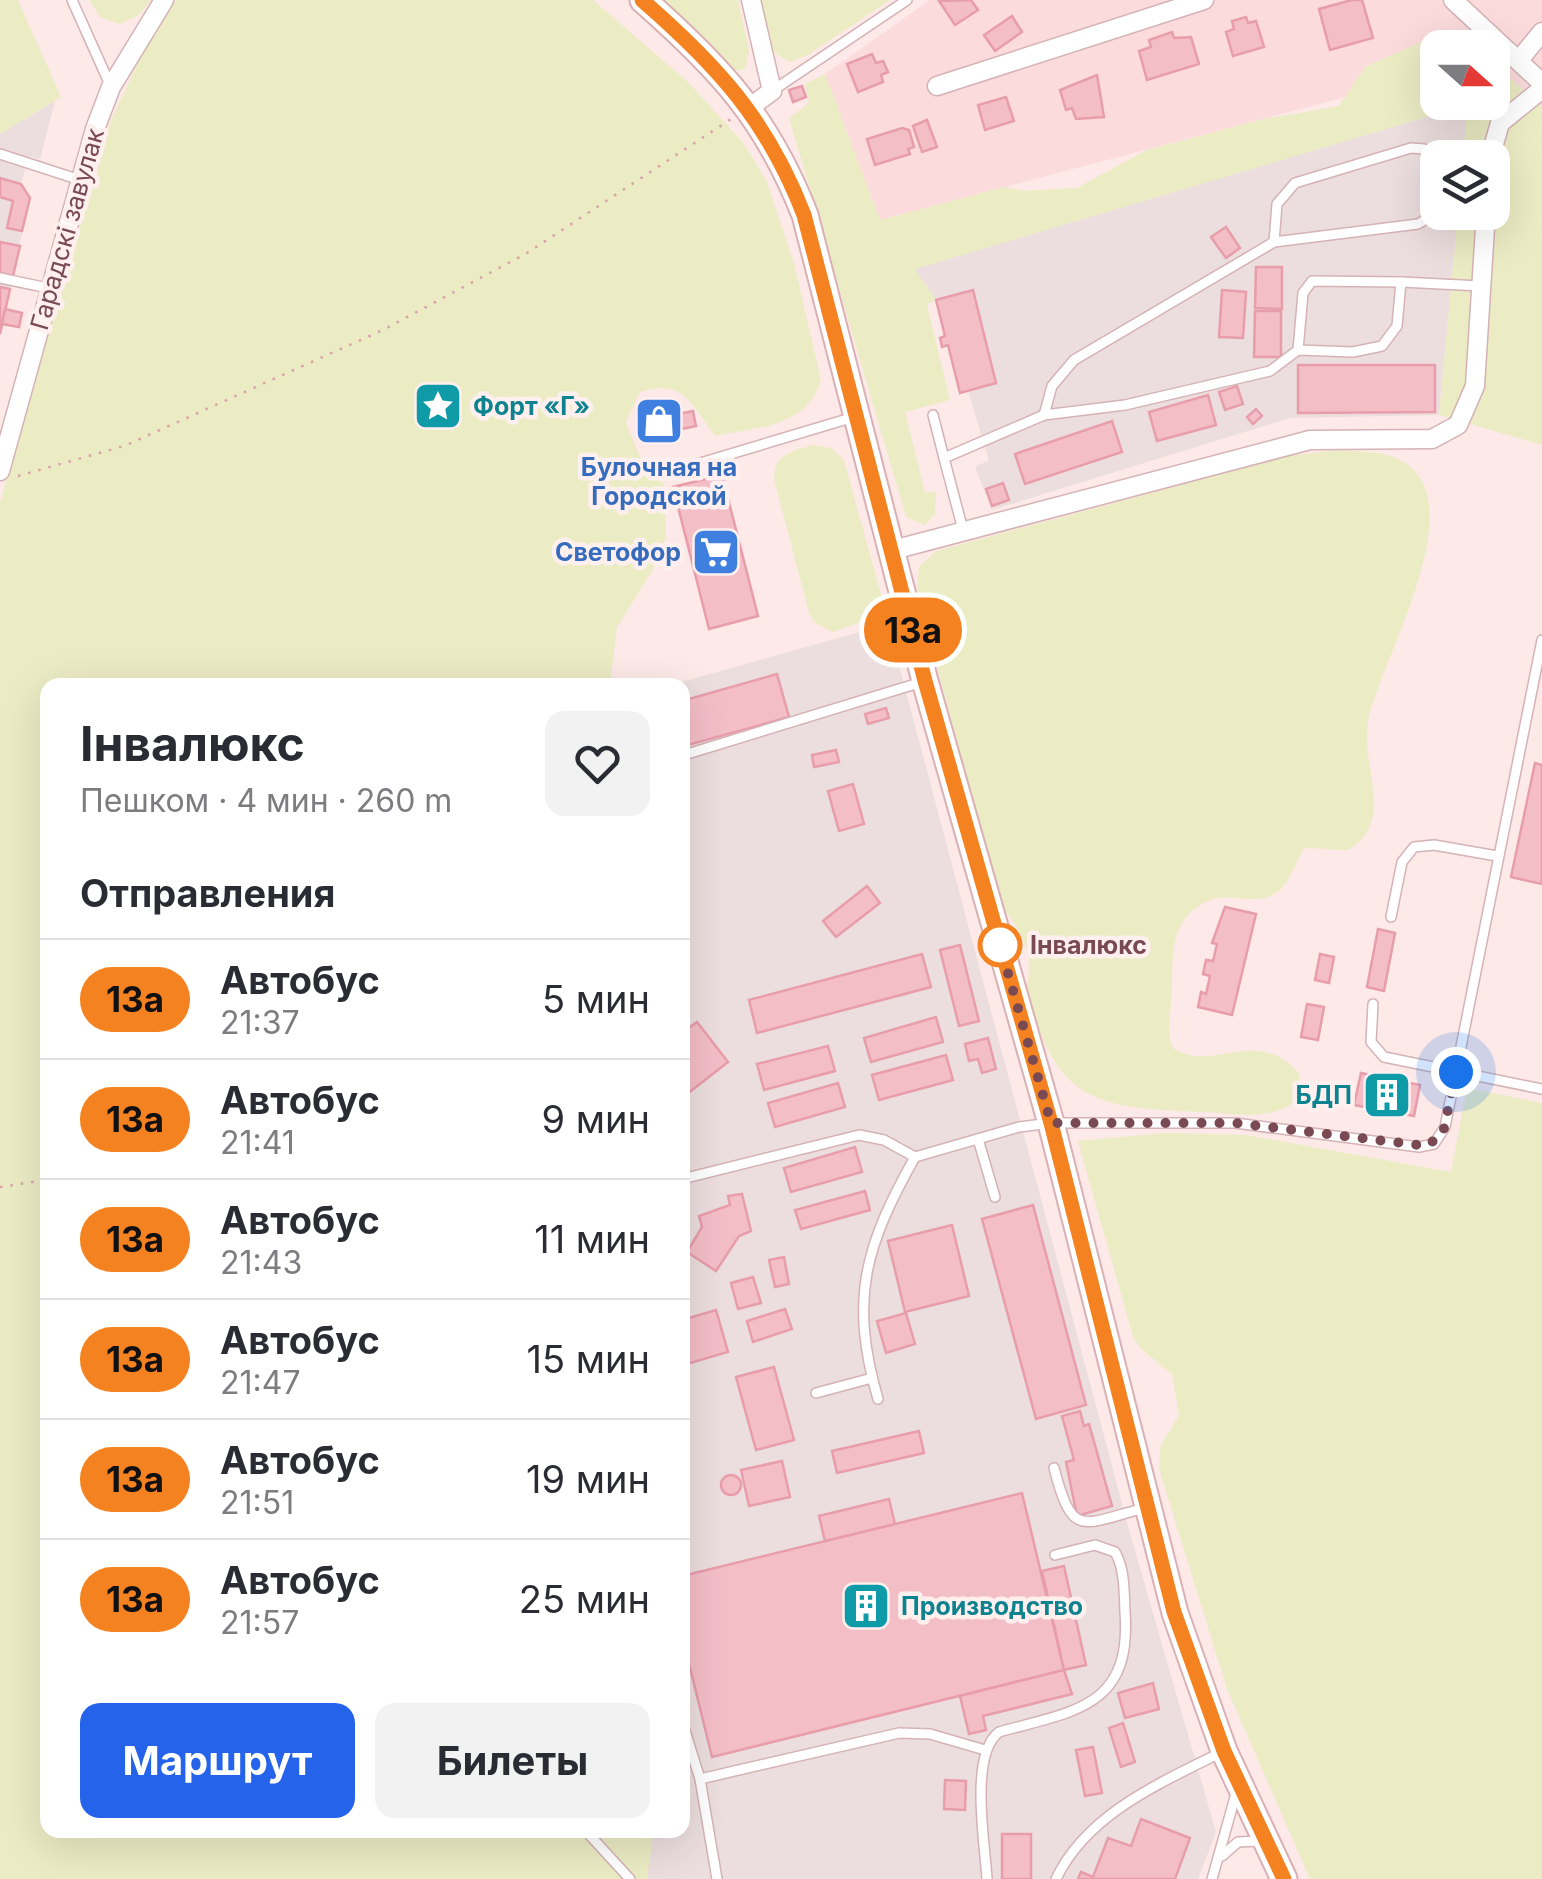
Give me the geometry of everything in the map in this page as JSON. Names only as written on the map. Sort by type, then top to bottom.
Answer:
[{"type":"main road","points":[[642,0],[718,70],[750,108],[784,161],[804,215],[925,681],[1051,1123],[1174,1612],[1224,1751],[1284,1879]]},
{"type":"street","name":"Гарадскі завулак","points":[[8,474],[48,288],[110,87],[164,0]]},
{"type":"street","points":[[750,0],[772,92],[750,108]]},
{"type":"street","points":[[937,86],[1204,0]]},
{"type":"street","points":[[1453,0],[1542,86],[1500,123],[1495,140]]},
{"type":"street","points":[[1519,60],[1542,32]]},
{"type":"street","points":[[893,550],[1310,440],[1416,440],[1446,434],[1458,425],[1472,400],[1485,230]]},
{"type":"lane","points":[[72,0],[110,87]]},
{"type":"lane","points":[[772,92],[908,0]]},
{"type":"lane","points":[[1274,242],[1278,204],[1295,183],[1412,148],[1420,151]]},
{"type":"lane","points":[[0,154],[80,180]]},
{"type":"lane","points":[[1044,415],[1057,376],[1074,360],[1274,242],[1420,223]]},
{"type":"lane","points":[[0,278],[48,288]]},
{"type":"lane","points":[[1298,350],[1303,293],[1312,281],[1481,286]]},
{"type":"lane","points":[[944,458],[1044,415],[1125,405],[1270,371],[1298,350],[1353,352],[1382,346],[1396,326],[1400,282]]},
{"type":"lane","points":[[933,415],[963,530]]},
{"type":"lane","points":[[677,470],[857,417]]},
{"type":"lane","points":[[690,1177],[859,1135],[884,1140],[915,1157],[1051,1123],[1248,1124],[1427,1146],[1443,1133],[1542,640]]},
{"type":"lane","points":[[690,753],[925,681]]},
{"type":"lane","points":[[1391,917],[1402,862],[1414,847],[1434,844],[1498,856]]},
{"type":"lane","points":[[1374,1004],[1369,1032],[1376,1051],[1394,1061],[1542,1089]]},
{"type":"lane","points":[[978,1139],[995,1197]]},
{"type":"lane","points":[[878,1399],[862,1337],[872,1246],[883,1214],[915,1157]]},
{"type":"lane","points":[[816,1393],[872,1378]]},
{"type":"lane","points":[[1054,1468],[1066,1512],[1074,1520],[1096,1521],[1148,1508]]},
{"type":"lane","points":[[987,1879],[982,1772],[985,1750],[998,1732],[1095,1702],[1121,1668],[1126,1629],[1119,1558],[1102,1545],[1055,1555]]},
{"type":"lane","points":[[700,1780],[899,1733],[930,1734],[985,1750]]},
{"type":"lane","points":[[690,1747],[700,1780],[717,1879]]},
{"type":"lane","points":[[1056,1879],[1072,1850],[1098,1824],[1224,1751]]},
{"type":"lane","points":[[1212,1879],[1239,1782]]},
{"type":"lane","points":[[592,1838],[630,1879]]},
{"type":"lane","points":[[1218,1862],[1238,1842],[1253,1839],[1267,1844]]},
{"type":"path","points":[[8,474],[124,446],[383,330],[527,253],[750,108]]},
{"type":"path","points":[[0,1187],[40,1183]]},
{"type":"shaded area","points":[[930,0],[1542,0],[1542,107],[1510,78],[1510,30],[1420,30],[1420,77],[880,220],[825,74]]},
{"type":"shaded area","points":[[55,101],[40,159],[29,156],[21,183],[30,198],[0,334],[0,134]]},
{"type":"shaded area","points":[[1420,118],[1466,120],[1465,140],[1420,140],[1420,230],[1456,230],[1439,415],[1290,418],[992,510],[975,467],[989,460],[968,391],[948,346],[942,347],[940,338],[945,336],[936,300],[914,269]]},
{"type":"shaded area","points":[[888,624],[1128,1526],[1216,1832],[1198,1879],[524,1879],[516,1838],[690,1838],[690,680]]},
{"type":"green space","points":[[0,0],[18,0],[61,97],[0,134]]},
{"type":"green space","points":[[89,0],[151,0],[139,15],[120,24],[101,18]]},
{"type":"green space","points":[[176,0],[593,0],[689,83],[745,145],[767,182],[794,263],[821,380],[804,408],[779,423],[715,436],[677,392],[640,392],[626,422],[639,455],[665,486],[666,534],[660,558],[617,627],[611,678],[40,678],[40,1838],[653,1838],[647,1879],[0,1879],[0,502],[111,120],[143,52]]},
{"type":"green space","points":[[656,0],[738,0],[749,50],[745,70],[732,70]]},
{"type":"green space","points":[[760,0],[890,0],[808,55],[789,62],[774,52]]},
{"type":"green space","points":[[1420,43],[1420,119],[915,269],[936,300],[927,305],[950,400],[905,412],[925,493],[936,491],[935,514],[925,525],[906,517],[789,118],[809,103],[805,84],[825,74],[880,220],[1004,187],[1025,191],[1077,188],[1147,150],[1264,119],[1339,106],[1365,67]]},
{"type":"green space","points":[[1510,78],[1542,107],[1542,445],[1439,415],[1456,230],[1510,230],[1510,140],[1464,140],[1466,120],[1510,120]]},
{"type":"green space","points":[[813,445],[831,448],[844,460],[882,598],[880,615],[833,632],[814,622],[809,613],[774,479],[781,459]]},
{"type":"green space","points":[[1337,450],[1398,459],[1421,479],[1429,508],[1427,544],[1418,583],[1368,722],[1374,808],[1371,824],[1363,838],[1348,850],[1305,848],[1286,884],[1268,897],[1217,898],[1194,909],[1184,920],[1174,945],[1169,1025],[1173,1048],[1188,1055],[1251,1051],[1284,1060],[1300,1075],[1298,1099],[1277,1111],[1253,1114],[1166,1110],[1109,1102],[1068,1079],[1040,1030],[1027,989],[1025,944],[1003,908],[917,594],[919,567],[936,551],[1289,456]]},
{"type":"green space","points":[[1467,1088],[1542,1103],[1542,1879],[1310,1879],[1227,1689],[1159,1469],[1160,1447],[1179,1415],[1172,1374],[1141,1349],[1133,1337],[1078,1141],[1165,1133],[1246,1135],[1451,1172]]},
{"type":"building","points":[[971,0],[978,10],[955,25],[939,1]]},
{"type":"building","points":[[1362,0],[1373,38],[1330,50],[1319,9]]},
{"type":"building","points":[[1012,16],[1022,32],[995,51],[984,35]]},
{"type":"building","points":[[1246,17],[1248,23],[1256,21],[1264,47],[1233,56],[1226,32],[1234,29],[1232,21]]},
{"type":"building","points":[[1172,32],[1174,38],[1191,37],[1199,64],[1147,80],[1139,51],[1151,47],[1149,40]]},
{"type":"building","points":[[872,54],[876,63],[883,61],[888,72],[881,75],[883,82],[858,92],[847,64]]},
{"type":"building","points":[[1097,75],[1104,117],[1076,119],[1072,108],[1066,110],[1060,90]]},
{"type":"building","points":[[802,86],[806,97],[793,102],[789,90]]},
{"type":"building","points":[[1006,97],[1014,121],[985,130],[978,105]]},
{"type":"building","points":[[927,120],[937,147],[922,152],[913,126]]},
{"type":"building","points":[[902,128],[909,130],[914,147],[908,149],[910,154],[875,165],[867,139]]},
{"type":"building","points":[[0,178],[21,184],[30,198],[22,231],[7,228],[13,201],[0,197]]},
{"type":"building","points":[[1226,227],[1240,248],[1226,258],[1211,237]]},
{"type":"building","points":[[0,242],[20,246],[13,276],[0,273]]},
{"type":"building","points":[[1256,267],[1282,267],[1282,309],[1255,308]]},
{"type":"building","points":[[0,287],[10,289],[0,334]]},
{"type":"building","points":[[973,290],[996,383],[960,393],[948,345],[942,347],[940,338],[945,336],[936,300]]},
{"type":"building","points":[[1222,290],[1246,292],[1243,338],[1219,337]]},
{"type":"building","points":[[5,309],[22,313],[19,327],[2,324]]},
{"type":"building","points":[[1255,311],[1281,311],[1281,357],[1254,357]]},
{"type":"building","points":[[1298,365],[1435,365],[1435,412],[1298,413]]},
{"type":"building","points":[[1237,386],[1243,404],[1225,410],[1219,392]]},
{"type":"building","points":[[1208,395],[1216,425],[1157,441],[1149,412]]},
{"type":"building","name":"Булочная на Городской","points":[[670,406],[675,431],[649,436],[643,412]]},
{"type":"building","points":[[1256,409],[1262,416],[1253,424],[1247,417]]},
{"type":"building","points":[[693,411],[696,426],[682,429],[678,414]]},
{"type":"building","points":[[1112,421],[1122,452],[1025,484],[1015,454]]},
{"type":"building","name":"Светофор","points":[[722,475],[758,616],[709,629],[673,487]]},
{"type":"building","points":[[1003,483],[1009,500],[992,506],[986,489]]},
{"type":"building","points":[[777,674],[789,717],[690,744],[690,699]]},
{"type":"building","points":[[886,708],[889,718],[868,724],[865,714]]},
{"type":"building","points":[[836,750],[839,762],[814,767],[812,755]]},
{"type":"building","points":[[1535,763],[1542,765],[1542,884],[1511,877]]},
{"type":"building","points":[[853,784],[864,824],[839,831],[828,791]]},
{"type":"building","points":[[867,886],[880,903],[836,937],[823,921]]},
{"type":"building","points":[[1225,907],[1256,914],[1232,1015],[1198,1007],[1210,976],[1203,974],[1206,960],[1213,961],[1217,944],[1212,943]]},
{"type":"building","points":[[1378,929],[1395,933],[1384,991],[1367,987]]},
{"type":"building","points":[[960,945],[979,1021],[959,1026],[940,950]]},
{"type":"building","points":[[922,954],[931,987],[757,1033],[749,1000]]},
{"type":"building","points":[[1320,954],[1334,957],[1329,983],[1315,980]]},
{"type":"building","points":[[1307,1004],[1324,1007],[1318,1040],[1301,1037]]},
{"type":"building","points":[[936,1017],[943,1042],[871,1062],[864,1038]]},
{"type":"building","points":[[697,1022],[728,1062],[690,1092],[690,1027]]},
{"type":"building","points":[[988,1038],[996,1069],[982,1073],[978,1059],[969,1061],[965,1044]]},
{"type":"building","points":[[828,1046],[835,1071],[764,1090],[757,1064]]},
{"type":"building","points":[[946,1055],[953,1080],[879,1100],[872,1075]]},
{"type":"building","name":"БДП","points":[[1361,1073],[1420,1085],[1414,1116],[1354,1105]]},
{"type":"building","points":[[838,1083],[845,1107],[775,1127],[768,1103]]},
{"type":"building","points":[[855,1147],[862,1172],[791,1192],[784,1168]]},
{"type":"building","points":[[865,1191],[870,1210],[801,1229],[795,1210]]},
{"type":"building","points":[[742,1194],[751,1231],[739,1236],[716,1271],[690,1254],[690,1247],[702,1227],[699,1216],[730,1205],[728,1196]]},
{"type":"building","points":[[1033,1205],[1086,1405],[1036,1419],[982,1219]]},
{"type":"building","points":[[952,1225],[969,1296],[905,1312],[888,1241]]},
{"type":"building","points":[[784,1257],[789,1284],[775,1287],[769,1260]]},
{"type":"building","points":[[753,1277],[761,1303],[738,1309],[731,1283]]},
{"type":"building","points":[[785,1309],[792,1329],[753,1342],[747,1321]]},
{"type":"building","points":[[716,1310],[728,1352],[690,1363],[690,1318]]},
{"type":"building","points":[[906,1313],[915,1344],[886,1353],[877,1321]]},
{"type":"building","points":[[774,1367],[794,1440],[756,1450],[736,1377]]},
{"type":"building","points":[[1080,1411],[1084,1426],[1089,1424],[1112,1506],[1077,1516],[1066,1462],[1074,1460],[1062,1416]]},
{"type":"building","points":[[919,1431],[924,1453],[837,1473],[832,1451]]},
{"type":"building","points":[[782,1461],[790,1497],[749,1506],[741,1470]]},
{"type":"building","points":[[731,1475],[741,1485],[731,1495],[721,1485]]},
{"type":"building","name":"Производство","points":[[1022,1493],[1064,1670],[712,1757],[690,1668],[690,1574]]},
{"type":"building","points":[[889,1499],[895,1524],[825,1541],[819,1516]]},
{"type":"building","points":[[1064,1566],[1086,1665],[1064,1670],[1042,1571]]},
{"type":"building","points":[[1064,1670],[1072,1694],[983,1716],[986,1730],[969,1734],[960,1696]]},
{"type":"building","points":[[1153,1683],[1159,1709],[1125,1718],[1118,1693]]},
{"type":"building","points":[[1123,1723],[1135,1762],[1121,1767],[1109,1728]]},
{"type":"building","points":[[1093,1747],[1102,1793],[1085,1796],[1076,1750]]},
{"type":"building","points":[[945,1780],[966,1781],[965,1810],[944,1809]]},
{"type":"building","points":[[1141,1819],[1190,1838],[1175,1879],[1078,1879],[1081,1872],[1093,1877],[1108,1838],[1131,1846]]},
{"type":"building","points":[[1002,1834],[1031,1834],[1031,1879],[1002,1879]]},
{"type":"bus line","name":"13а","points":[[642,0],[682,34],[750,108],[784,161],[804,215],[925,681],[1051,1123],[1174,1612],[1224,1751],[1284,1879]]},
{"type":"place","name":"Форт «Г»","points":[[438,406]]},
{"type":"place","name":"Булочная на Городской","points":[[659,421]]},
{"type":"place","name":"Светофор","points":[[716,552]]},
{"type":"place","name":"Інвалюкс","points":[[1000,945]]},
{"type":"place","name":"БДП","points":[[1387,1095]]},
{"type":"place","name":"Производство","points":[[866,1606]]},
{"type":"route","points":[[1000,945],[999,942],[1051,1123],[1235,1123],[1427,1146],[1443,1133],[1456,1072]]}]
